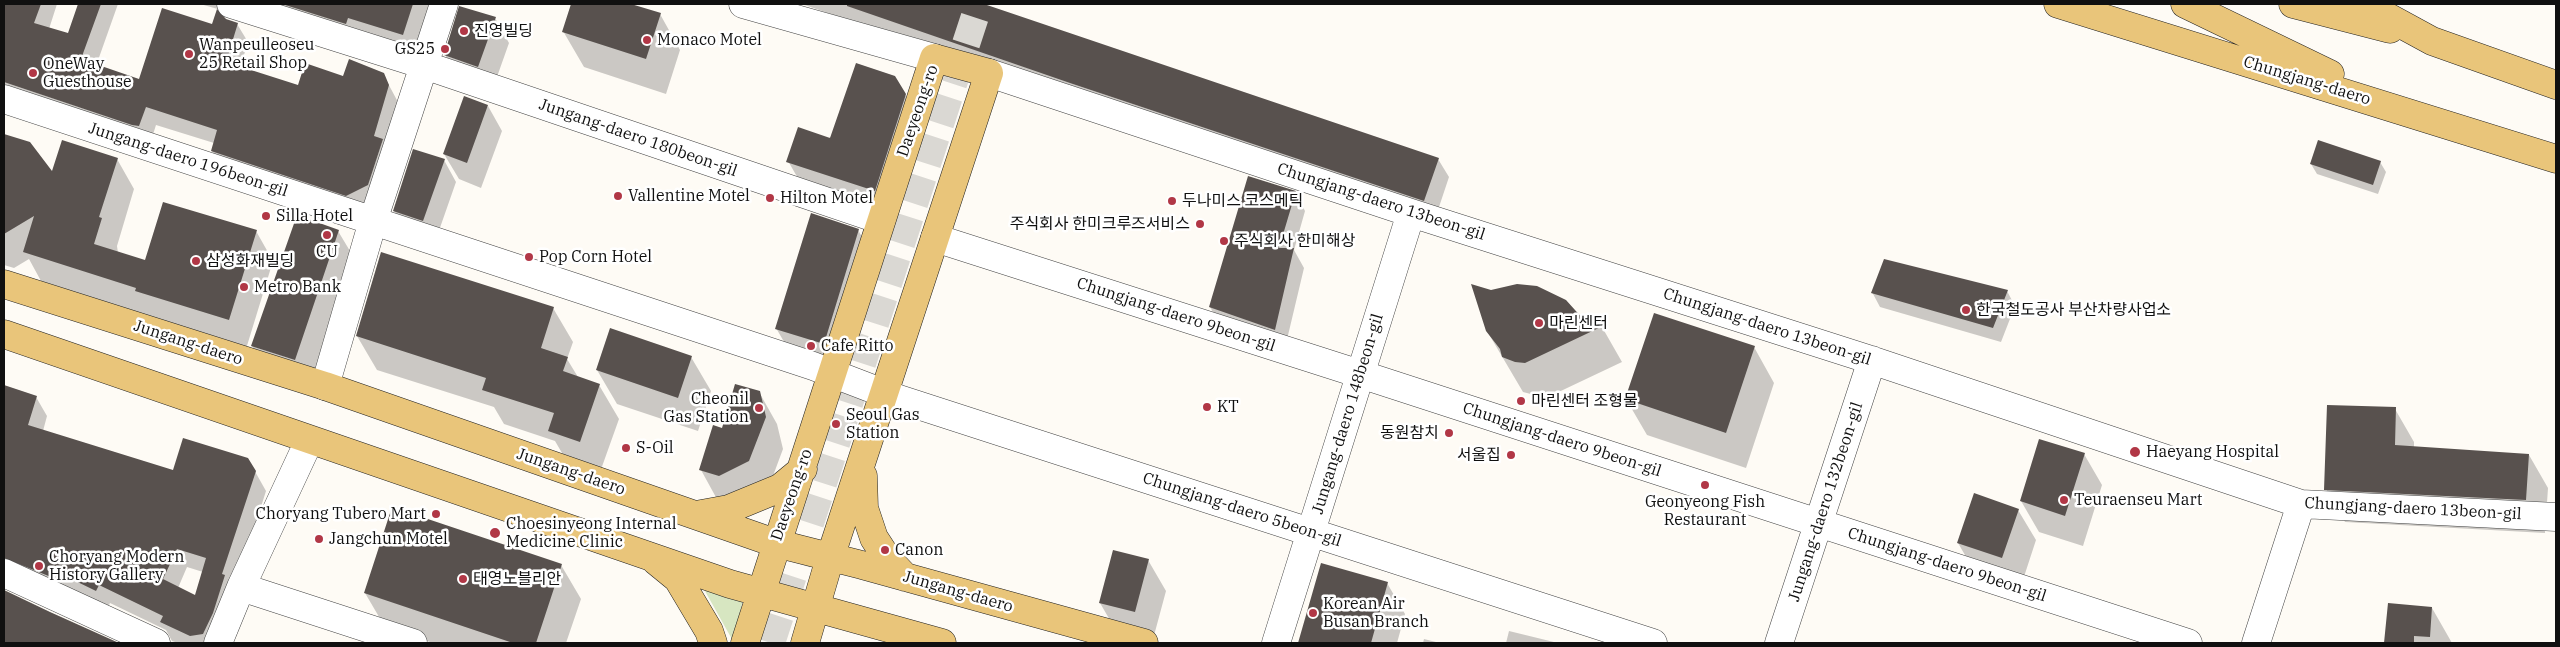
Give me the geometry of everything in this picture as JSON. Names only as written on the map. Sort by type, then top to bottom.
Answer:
[{"type":"main road","name":"Chungjang-daero","points":[[2058,4],[2556,159]]},
{"type":"main road","points":[[2185,4],[2413,114]]},
{"type":"main road","points":[[2292,4],[2432,41],[2556,85]]},
{"type":"main road","points":[[2364,4],[2432,41]]},
{"type":"main road","name":"Daeyeong-ro","points":[[745,643],[775,543],[803,469],[831,373],[934,58],[989,73]]},
{"type":"main road","points":[[805,643],[830,558],[989,73]]},
{"type":"main road","name":"Jungang-daero","points":[[4,284],[325,386],[775,543],[1144,643]]},
{"type":"main road","points":[[4,334],[310,441],[759,593],[933,641]]},
{"type":"main road","points":[[863,460],[864,508],[874,538],[887,558],[905,577]]},
{"type":"main road","points":[[695,516],[729,509],[780,488],[803,469]]},
{"type":"main road","points":[[650,555],[678,580],[709,631],[713,643]]},
{"type":"main road","points":[[886,643],[933,641]]},
{"type":"street","points":[[231,4],[424,65]]},
{"type":"street","points":[[325,386],[373,221],[444,4]]},
{"type":"street","points":[[743,4],[934,58]]},
{"type":"street","name":"Jungang-daero 180beon-gil","points":[[424,65],[881,220]]},
{"type":"street","name":"Chungjang-daero 13beon-gil","points":[[989,73],[1411,213],[1872,360],[2301,504],[2556,517]]},
{"type":"street","name":"Jungang-daero 196beon-gil","points":[[4,99],[373,221]]},
{"type":"street","name":"Jungang-daero 148beon-gil","points":[[1276,643],[1411,213]]},
{"type":"street","points":[[373,221],[831,373]]},
{"type":"street","name":"Chungjang-daero 9beon-gil","points":[[935,238],[2188,643]]},
{"type":"street","name":"Jungang-daero 132beon-gil","points":[[1779,643],[1872,360]]},
{"type":"street","name":"Chungjang-daero 5beon-gil","points":[[831,373],[884,394],[1653,643]]},
{"type":"street","points":[[218,643],[310,441]]},
{"type":"street","points":[[2256,643],[2301,504]]},
{"type":"street","points":[[4,573],[156,643]]},
{"type":"street","points":[[242,587],[413,643]]},
{"type":"green space","points":[[701,584],[743,600],[733,641]]},
{"type":"building","points":[[4,4],[41,4],[34,23],[68,33],[78,4],[101,4],[81,59],[139,79],[162,8],[212,24],[217,9],[226,19],[238,23],[226,62],[298,85],[305,63],[343,76],[349,59],[384,73],[389,85],[374,136],[383,139],[368,185],[346,196],[211,151],[217,130],[146,107],[139,126],[132,125],[4,82]]},
{"type":"building","points":[[282,4],[413,4],[403,35],[348,18],[346,24]]},
{"type":"building","points":[[571,4],[631,4],[661,13],[646,59],[562,32]]},
{"type":"building","points":[[847,4],[984,4],[1439,158],[1424,201],[1070,83],[847,6]]},
{"type":"building","name":"진영빌딩","points":[[459,6],[496,17],[478,67],[444,55]]},
{"type":"building","points":[[856,63],[895,76],[906,94],[875,191],[786,162],[798,127],[830,138]]},
{"type":"building","points":[[464,96],[488,105],[467,163],[443,154]]},
{"type":"building","points":[[4,134],[30,142],[52,171],[62,140],[118,158],[99,217],[102,218],[94,244],[145,260],[163,202],[257,230],[229,320],[135,291],[136,288],[23,252],[34,216],[4,234]]},
{"type":"building","points":[[2318,140],[2381,161],[2373,185],[2310,164]]},
{"type":"building","points":[[413,149],[445,159],[423,221],[393,211]]},
{"type":"building","points":[[1248,176],[1296,191],[1279,248],[1294,248],[1275,330],[1209,307]]},
{"type":"building","points":[[811,213],[859,229],[824,344],[775,329]]},
{"type":"building","points":[[297,215],[339,230],[295,360],[251,346]]},
{"type":"building","points":[[381,252],[554,307],[541,348],[568,357],[563,371],[600,384],[580,442],[548,431],[554,413],[482,390],[486,378],[356,336]]},
{"type":"building","name":"한국철도공사 부산차량사업소","points":[[1884,259],[2008,290],[1993,328],[1871,293]]},
{"type":"building","name":"마린센터","points":[[1471,284],[1491,290],[1517,284],[1537,286],[1566,300],[1584,320],[1603,326],[1525,363],[1515,362],[1502,357],[1500,349],[1486,331]]},
{"type":"building","points":[[1654,313],[1755,346],[1726,433],[1625,399]]},
{"type":"building","points":[[610,328],[692,356],[678,398],[596,370]]},
{"type":"building","points":[[735,384],[760,391],[766,417],[749,461],[719,476],[699,470],[713,425],[722,428]]},
{"type":"building","points":[[4,385],[37,396],[28,425],[173,470],[183,438],[248,458],[256,471],[222,574],[225,575],[213,613],[203,634],[190,636],[160,622],[163,616],[99,585],[96,591],[55,571],[51,577],[4,558]],"holes":[[[177,549],[206,558],[195,595],[163,579]]]},
{"type":"building","points":[[2327,405],[2396,407],[2395,445],[2529,454],[2526,500],[2324,490]]},
{"type":"building","points":[[2039,439],[2085,453],[2065,516],[2020,501]]},
{"type":"building","points":[[1974,493],[2019,509],[2002,558],[1957,543]]},
{"type":"building","name":"태영노블리안","points":[[392,507],[562,564],[536,643],[513,643],[364,593]]},
{"type":"building","points":[[1113,550],[1149,559],[1135,612],[1099,603]]},
{"type":"building","points":[[1321,563],[1388,582],[1371,643],[1298,643]]},
{"type":"building","points":[[4,590],[50,612],[119,643],[4,643]]},
{"type":"building","points":[[2388,603],[2432,607],[2430,637],[2414,636],[2414,643],[2384,643]]},
{"type":"tunnel","points":[[771,643],[979,4]]},
{"type":"place","name":"진영빌딩","points":[[464,31]]},
{"type":"place","name":"Monaco Motel","points":[[647,40]]},
{"type":"place","name":"GS25","points":[[445,49]]},
{"type":"place","name":"Wanpeulleoseu 25 Retail Shop","points":[[189,54]]},
{"type":"place","name":"OneWay Guesthouse","points":[[33,73]]},
{"type":"place","name":"Vallentine Motel","points":[[618,196]]},
{"type":"place","name":"Hilton Motel","points":[[770,198]]},
{"type":"place","name":"두나미스 코스메틱","points":[[1172,201]]},
{"type":"place","name":"Silla Hotel","points":[[266,216]]},
{"type":"place","name":"주식회사 한미크루즈서비스","points":[[1200,224]]},
{"type":"place","name":"CU","points":[[327,235]]},
{"type":"place","name":"주식회사 한미해상","points":[[1224,241]]},
{"type":"place","name":"Pop Corn Hotel","points":[[529,257]]},
{"type":"place","name":"삼성화재빌딩","points":[[196,261]]},
{"type":"place","name":"Metro Bank","points":[[244,287]]},
{"type":"place","name":"한국철도공사 부산차량사업소","points":[[1966,310]]},
{"type":"place","name":"마린센터","points":[[1539,323]]},
{"type":"place","name":"Cafe Ritto","points":[[811,346]]},
{"type":"place","name":"마린센터 조형물","points":[[1521,401]]},
{"type":"place","name":"KT","points":[[1207,407]]},
{"type":"place","name":"Cheonil Gas Station","points":[[759,408]]},
{"type":"place","name":"Seoul Gas Station","points":[[836,424]]},
{"type":"place","name":"동원참치","points":[[1449,433]]},
{"type":"place","name":"S-Oil","points":[[626,448]]},
{"type":"place","name":"Haeyang Hospital","points":[[2135,452]]},
{"type":"place","name":"서울집","points":[[1511,455]]},
{"type":"place","name":"Geonyeong Fish Restaurant","points":[[1705,485]]},
{"type":"place","name":"Teuraenseu Mart","points":[[2064,500]]},
{"type":"place","name":"Choryang Tubero Mart","points":[[436,514]]},
{"type":"place","name":"Choesinyeong Internal Medicine Clinic","points":[[495,533]]},
{"type":"place","name":"Jangchun Motel","points":[[319,539]]},
{"type":"place","name":"Canon","points":[[885,550]]},
{"type":"place","name":"Choryang Modern History Gallery","points":[[39,566]]},
{"type":"place","name":"태영노블리안","points":[[463,579]]},
{"type":"place","name":"Korean Air Busan Branch","points":[[1313,613]]}]
